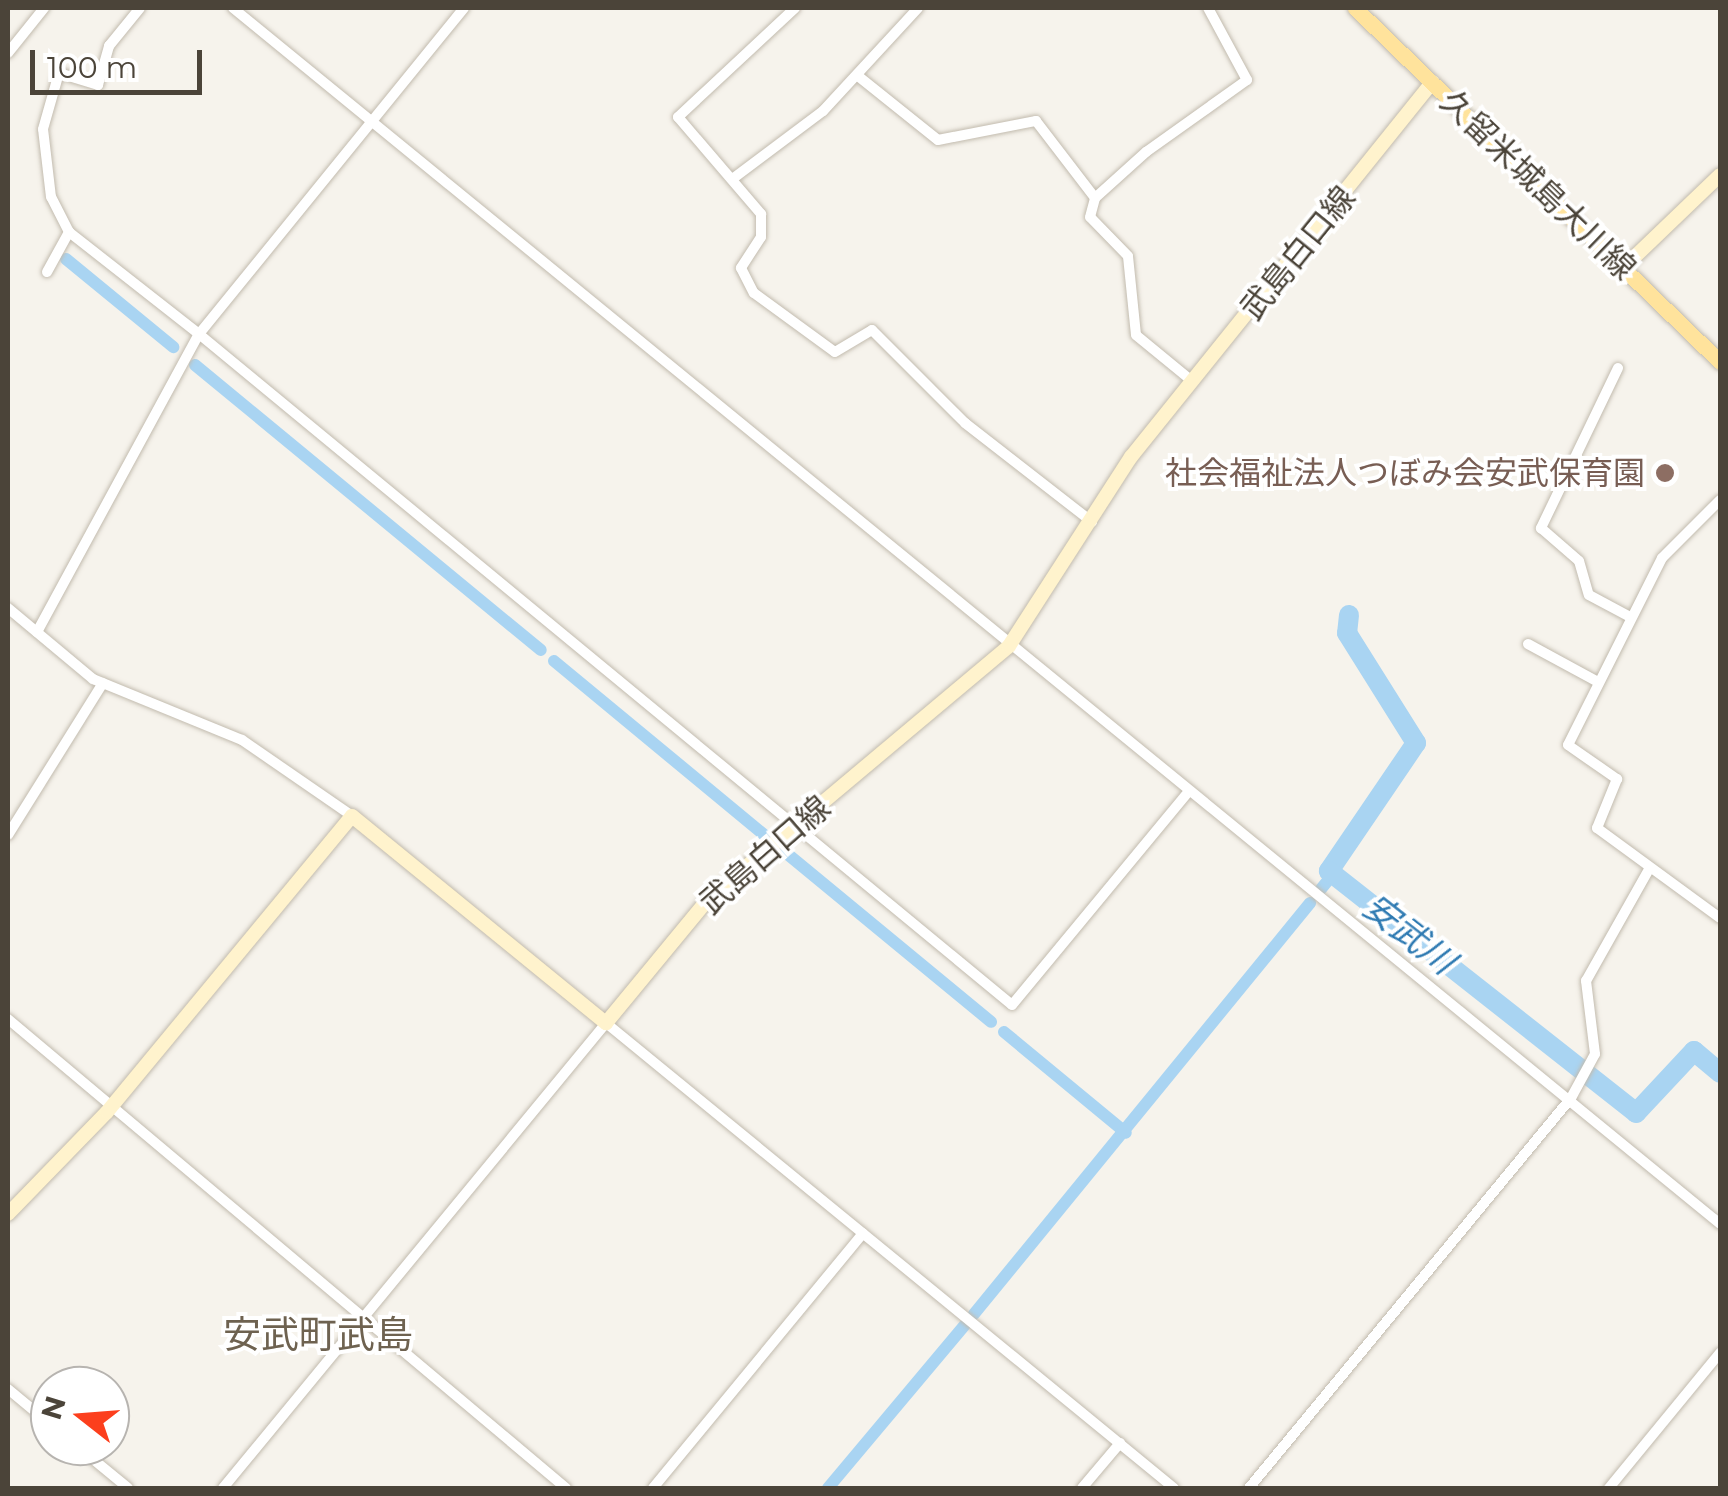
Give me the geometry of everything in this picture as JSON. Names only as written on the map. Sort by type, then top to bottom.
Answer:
[{"type":"main road","name":"久留米城島大川線","points":[[1355,8],[1720,362]]},
{"type":"main road","name":"武島白口線","points":[[606,1023],[710,897],[1009,646],[1192,382],[1432,82]]},
{"type":"main road","points":[[1624,268],[1720,175]]},
{"type":"main road","points":[[8,1214],[106,1112],[352,816],[606,1023]]},
{"type":"street","points":[[8,52],[44,8]]},
{"type":"street","points":[[140,8],[108,46],[98,84],[59,73],[43,129],[51,197],[69,232],[200,334],[1012,1005],[1188,792]]},
{"type":"street","points":[[233,8],[1188,792],[1572,1094],[1720,1224]]},
{"type":"street","points":[[38,632],[200,334],[464,8]]},
{"type":"street","points":[[795,8],[678,117],[735,177],[762,214],[761,237],[740,268],[768,308],[835,352],[872,330],[965,422],[1092,522]]},
{"type":"street","points":[[735,177],[858,76],[918,8]]},
{"type":"street","points":[[1192,382],[1136,334],[1128,256],[1090,216],[1095,198],[1247,80],[1208,8]]},
{"type":"street","points":[[858,76],[938,140],[1036,121],[1095,198]]},
{"type":"street","points":[[47,272],[69,232]]},
{"type":"street","points":[[1618,368],[1541,528],[1579,561],[1588,595],[1630,617]]},
{"type":"street","points":[[1720,500],[1662,558],[1568,745],[1617,779],[1597,828],[1720,918]]},
{"type":"street","points":[[8,608],[103,682],[242,740],[352,816]]},
{"type":"street","points":[[1528,644],[1598,682]]},
{"type":"street","points":[[8,834],[103,682]]},
{"type":"street","points":[[1248,1488],[1572,1094],[1595,1054],[1586,980],[1649,869]]},
{"type":"street","points":[[8,1020],[106,1112],[566,1488]]},
{"type":"street","points":[[223,1488],[606,1023],[1174,1488]]},
{"type":"street","points":[[653,1488],[863,1233]]},
{"type":"street","points":[[1609,1488],[1720,1353]]},
{"type":"street","points":[[8,1388],[30,1407]]},
{"type":"street","points":[[1082,1488],[1120,1443]]},
{"type":"street","points":[[101,1466],[128,1488]]},
{"type":"waterway","points":[[66,259],[173,347]]},
{"type":"waterway","points":[[195,365],[541,650]]},
{"type":"waterway","name":"安武川","points":[[1349,615],[1347,633],[1416,743],[1329,871],[1636,1113],[1694,1051],[1720,1073]]},
{"type":"waterway","points":[[554,661],[768,838]]},
{"type":"waterway","points":[[785,852],[991,1022]]},
{"type":"waterway","points":[[1321,889],[1333,874]]},
{"type":"waterway","points":[[974,1314],[1310,903]]},
{"type":"waterway","points":[[1004,1032],[1126,1133]]},
{"type":"waterway","points":[[828,1488],[964,1326]]},
{"type":"place","name":"社会福祉法人つぼみ会安武保育園","points":[[1665,473]]},
{"type":"district","name":"安武町武島","points":[[318,1335]]}]
